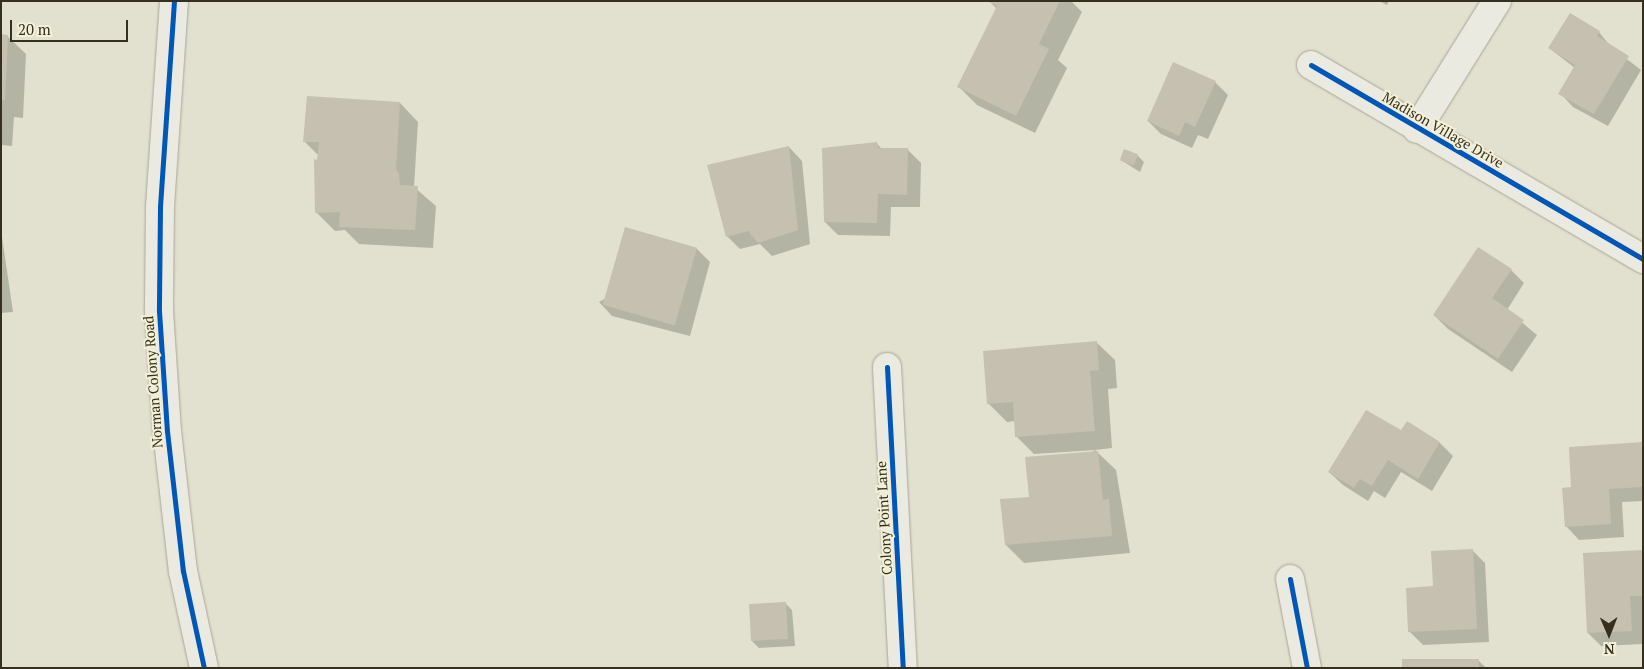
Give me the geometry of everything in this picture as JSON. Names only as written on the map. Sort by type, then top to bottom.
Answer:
[{"type":"street","name":"Norman Colony Road","points":[[174,1],[160,207],[159,311],[167,430],[183,571],[204,668]]},
{"type":"street","points":[[1417,129],[1497,1]]},
{"type":"street","name":"Madison Village Drive","points":[[1311,65],[1417,129],[1643,259]]},
{"type":"street","name":"Colony Point Lane","points":[[887,367],[903,668]]},
{"type":"street","points":[[1290,579],[1307,668]]},
{"type":"building","points":[[987,1],[1060,1],[1039,44],[1049,49],[1016,116],[957,87],[997,6]]},
{"type":"building","points":[[1570,13],[1600,31],[1597,36],[1629,56],[1594,114],[1558,94],[1575,65],[1548,48]]},
{"type":"building","points":[[1,34],[8,35],[5,100],[1,100]]},
{"type":"building","points":[[1173,62],[1216,81],[1195,127],[1185,122],[1179,136],[1147,121]]},
{"type":"building","points":[[307,96],[400,102],[396,169],[399,174],[400,185],[418,186],[415,230],[339,227],[340,212],[315,213],[314,159],[317,160],[319,142],[303,142]]},
{"type":"building","points":[[877,142],[878,148],[908,148],[907,195],[878,194],[877,223],[824,222],[822,148]]},
{"type":"building","points":[[789,146],[798,230],[758,243],[748,231],[726,237],[707,165]]},
{"type":"building","points":[[1124,149],[1138,154],[1134,165],[1120,160]]},
{"type":"building","points":[[625,227],[697,248],[675,326],[603,305]]},
{"type":"building","points":[[1478,247],[1512,269],[1492,298],[1524,320],[1498,359],[1433,315]]},
{"type":"building","points":[[1097,341],[1099,370],[1090,371],[1095,431],[1015,437],[1013,402],[987,404],[983,351]]},
{"type":"building","points":[[1366,410],[1401,430],[1407,421],[1440,442],[1418,479],[1388,460],[1372,486],[1360,479],[1354,488],[1328,472]]},
{"type":"building","points":[[1643,442],[1643,487],[1609,489],[1611,524],[1565,527],[1562,488],[1571,487],[1569,447]]},
{"type":"building","points":[[1098,451],[1103,500],[1109,499],[1112,536],[1005,545],[1000,499],[1029,497],[1025,457]]},
{"type":"building","points":[[1473,549],[1477,629],[1408,632],[1406,588],[1433,586],[1431,551]]},
{"type":"building","points":[[1643,550],[1643,596],[1630,596],[1632,631],[1587,633],[1583,553]]},
{"type":"building","points":[[786,602],[788,639],[751,641],[749,604]]},
{"type":"building","points":[[1402,659],[1479,659],[1479,668],[1402,668]]},
{"type":"cycle path","points":[[174,1],[160,207],[159,311],[167,431],[183,571],[204,668]]},
{"type":"cycle path","points":[[1311,65],[1643,259]]},
{"type":"cycle path","points":[[887,367],[903,668]]},
{"type":"cycle path","points":[[1290,579],[1307,668]]}]
